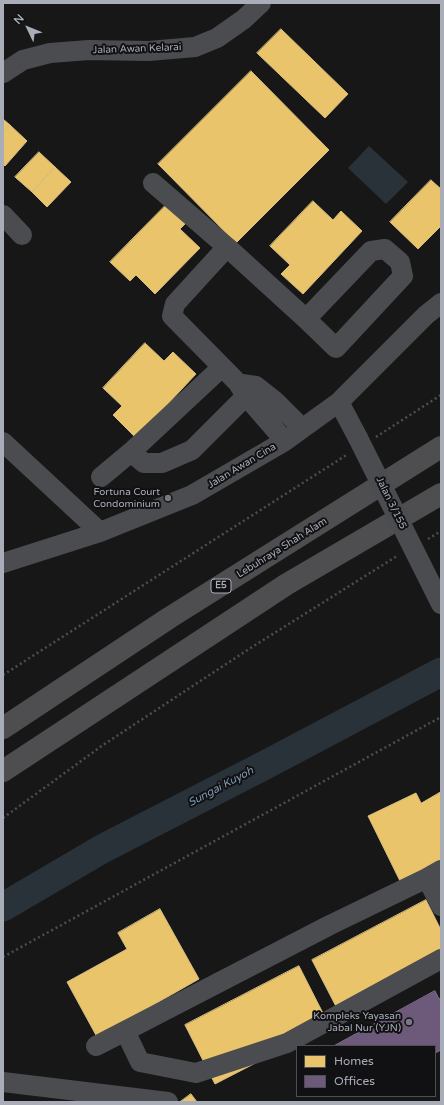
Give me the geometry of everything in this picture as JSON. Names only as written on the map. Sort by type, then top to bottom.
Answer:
[{"type":"highway","name":"Lebuhraya Shah Alam","points":[[3,728],[169,618],[441,447]]},
{"type":"highway","points":[[3,771],[287,584],[441,494]]},
{"type":"street","name":"Jalan Awan Kelarai","points":[[3,73],[23,60],[50,53],[89,50],[149,51],[195,47],[217,38],[261,3]]},
{"type":"street","points":[[153,183],[227,247],[336,348],[403,276],[400,262],[385,250],[371,251],[306,319]]},
{"type":"street","points":[[3,215],[22,235]]},
{"type":"street","points":[[227,247],[175,304],[172,316],[222,367],[247,389],[285,441]]},
{"type":"street","name":"Jalan Awan Cina","points":[[3,563],[100,532],[192,495],[285,441],[339,402],[426,315],[441,304]]},
{"type":"street","points":[[101,477],[131,452],[222,367]]},
{"type":"street","points":[[247,389],[275,401],[302,428]]},
{"type":"street","points":[[131,452],[144,463],[162,463],[192,450],[247,389]]},
{"type":"street","name":"Jalan 3/155","points":[[339,402],[441,604]]},
{"type":"street","points":[[3,442],[100,532]]},
{"type":"street","points":[[96,1046],[330,925],[437,887]]},
{"type":"street","points":[[125,1031],[140,1062],[196,1073],[287,1043],[441,959]]},
{"type":"street","points":[[3,1082],[168,1102]]},
{"type":"path","points":[[3,675],[361,443],[441,395]]},
{"type":"path","points":[[427,539],[441,531]]},
{"type":"path","points":[[3,818],[103,745],[249,649],[400,554]]},
{"type":"path","points":[[3,957],[441,717]]},
{"type":"shaded area","points":[[369,146],[408,182],[386,204],[348,168]]},
{"type":"building: Homes","points":[[281,29],[348,94],[325,118],[257,53]]},
{"type":"building: Homes","points":[[251,71],[329,150],[236,243],[158,164]]},
{"type":"building: Homes","points":[[3,119],[10,125],[3,132]]},
{"type":"building: Homes","points":[[10,125],[27,141],[5,166],[3,164],[3,132]]},
{"type":"building: Homes","points":[[39,152],[55,167],[32,192],[15,177]]},
{"type":"building: Homes","points":[[55,167],[71,182],[47,207],[32,192]]},
{"type":"building: Homes","points":[[431,180],[441,189],[441,226],[418,249],[390,222]]},
{"type":"building: Homes","points":[[313,201],[333,220],[341,211],[362,231],[303,294],[281,274],[290,265],[270,246]]},
{"type":"building: Homes","points":[[167,204],[186,223],[180,229],[200,248],[155,294],[136,275],[130,281],[110,262]]},
{"type":"building: Homes","points":[[145,343],[164,361],[173,352],[196,374],[136,438],[113,415],[122,406],[103,388]]},
{"type":"building: Homes","points":[[441,792],[441,863],[401,883],[368,816],[416,793],[421,803]]},
{"type":"building: Homes","points":[[426,900],[441,930],[441,967],[342,1018],[312,960]]},
{"type":"building: Homes","points":[[160,909],[199,979],[97,1037],[67,982],[127,949],[118,933]]},
{"type":"building: Homes","points":[[299,966],[329,1025],[215,1084],[185,1025]]},
{"type":"building: Homes","points":[[191,1094],[197,1102],[180,1102]]},
{"type":"building: Offices","name":"Kompleks Yayasan Jabal Nur (YJN)","points":[[435,991],[439,999],[441,998],[441,1050],[436,1052],[436,1045],[336,1045]]},
{"type":"waterway","name":"Sungai Kuyoh","points":[[3,907],[102,849],[441,672]]},
{"type":"place","name":"Fortuna Court Condominium","points":[[168,498]]},
{"type":"place","name":"Kompleks Yayasan Jabal Nur (YJN)","points":[[409,1022]]}]
